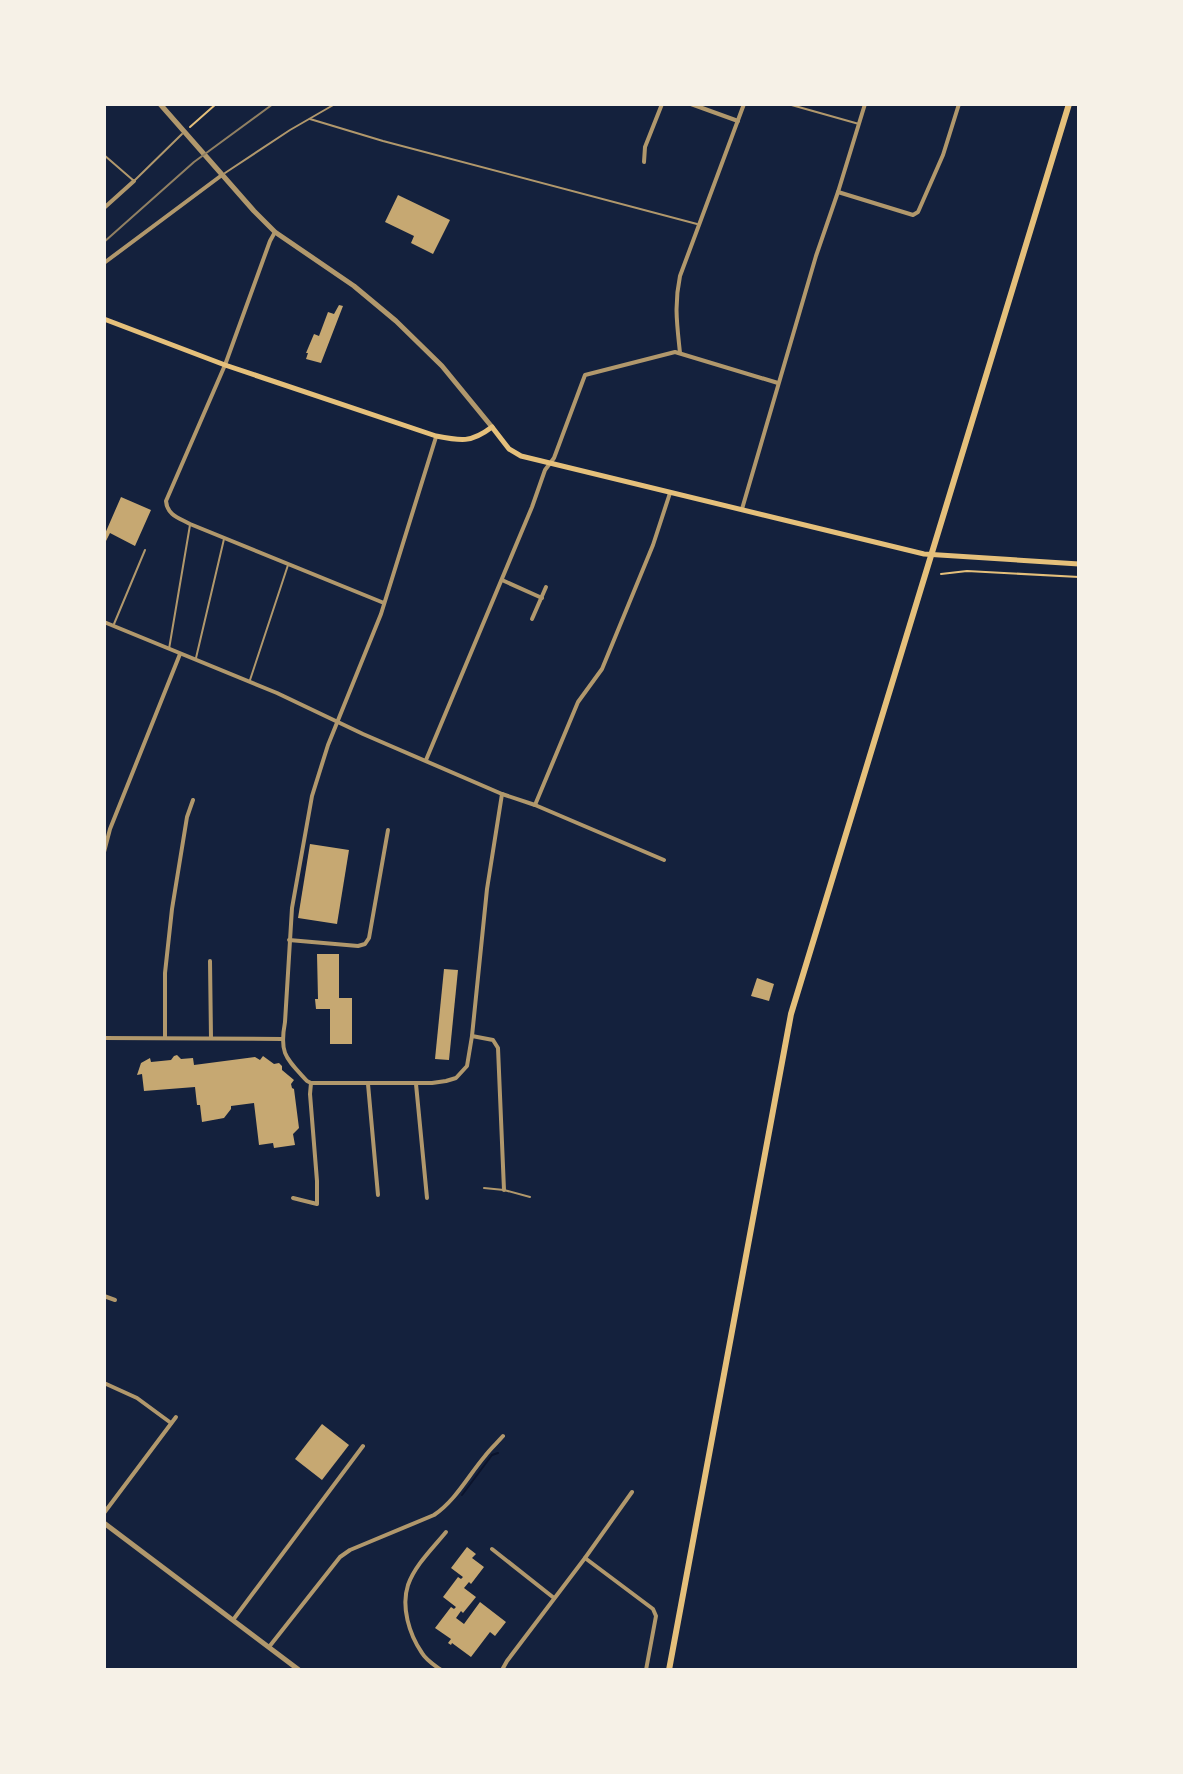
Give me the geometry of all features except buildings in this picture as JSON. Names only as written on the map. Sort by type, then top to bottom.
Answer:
[{"type":"main road","points":[[669,1670],[791,1014],[1069,104]]},
{"type":"main road","points":[[104,319],[225,365],[436,436],[465,440],[479,436],[492,427],[514,453],[932,555],[1079,564]]},
{"type":"street","points":[[160,104],[275,232],[354,286],[396,321],[442,366],[492,427]]},
{"type":"street","points":[[644,162],[645,147],[662,104]]},
{"type":"street","points":[[691,104],[738,121]]},
{"type":"street","points":[[680,353],[675,298],[680,276],[744,104]]},
{"type":"street","points":[[742,509],[816,256],[865,104]]},
{"type":"street","points":[[838,192],[913,215],[918,212],[943,155],[959,104]]},
{"type":"street","points":[[104,263],[222,175]]},
{"type":"street","points":[[104,208],[134,181]]},
{"type":"street","points":[[275,232],[225,365],[166,501],[167,509],[170,514],[190,524],[384,603]]},
{"type":"street","points":[[426,760],[545,470],[554,458],[585,375],[675,352],[778,383]]},
{"type":"street","points":[[436,436],[384,603],[319,769],[312,796],[289,940],[282,1039],[287,1058],[307,1081],[416,1084],[456,1078],[467,1066],[487,889],[502,794]]},
{"type":"street","points":[[535,805],[578,702],[602,669],[653,545],[670,492]]},
{"type":"street","points":[[502,580],[542,598]]},
{"type":"street","points":[[532,619],[546,587]]},
{"type":"street","points":[[104,622],[249,682],[502,794],[664,860]]},
{"type":"street","points":[[104,852],[105,842],[180,654]]},
{"type":"street","points":[[165,1038],[165,973],[172,909],[187,817],[193,800]]},
{"type":"street","points":[[289,940],[365,944],[369,938],[388,830]]},
{"type":"street","points":[[210,961],[211,1038]]},
{"type":"street","points":[[472,1036],[493,1040],[498,1048],[504,1190]]},
{"type":"street","points":[[104,1038],[282,1039]]},
{"type":"street","points":[[293,1198],[317,1204],[311,1083]]},
{"type":"street","points":[[368,1084],[378,1195]]},
{"type":"street","points":[[416,1084],[427,1198]]},
{"type":"street","points":[[104,1296],[115,1300]]},
{"type":"street","points":[[104,1383],[137,1398],[171,1423]]},
{"type":"street","points":[[104,1513],[176,1417]]},
{"type":"street","points":[[269,1647],[340,1557],[440,1511],[503,1436]]},
{"type":"street","points":[[233,1620],[363,1446]]},
{"type":"street","points":[[502,1670],[632,1492]]},
{"type":"street","points":[[104,1523],[299,1670]]},
{"type":"street","points":[[441,1670],[423,1655],[414,1638],[408,1621],[406,1599],[408,1584],[416,1568],[446,1532]]},
{"type":"street","points":[[492,1549],[554,1598]]},
{"type":"street","points":[[585,1558],[653,1609],[656,1616],[646,1670]]},
{"type":"lane","points":[[222,175],[335,104]]},
{"type":"lane","points":[[788,104],[860,125]]},
{"type":"lane","points":[[310,119],[698,224]]},
{"type":"lane","points":[[104,155],[134,181],[186,134]]},
{"type":"lane","points":[[169,649],[190,524]]},
{"type":"lane","points":[[195,659],[224,538]]},
{"type":"lane","points":[[113,625],[145,550]]},
{"type":"lane","points":[[249,682],[289,564]]},
{"type":"lane","points":[[484,1188],[530,1197]]},
{"type":"path","points":[[186,134],[216,104]]},
{"type":"path","points":[[941,574],[967,571],[1079,577]]},
{"type":"waterway","points":[[462,1495],[492,1455],[498,1453]]},
{"type":"railway","points":[[104,242],[194,162],[273,104]]}]
